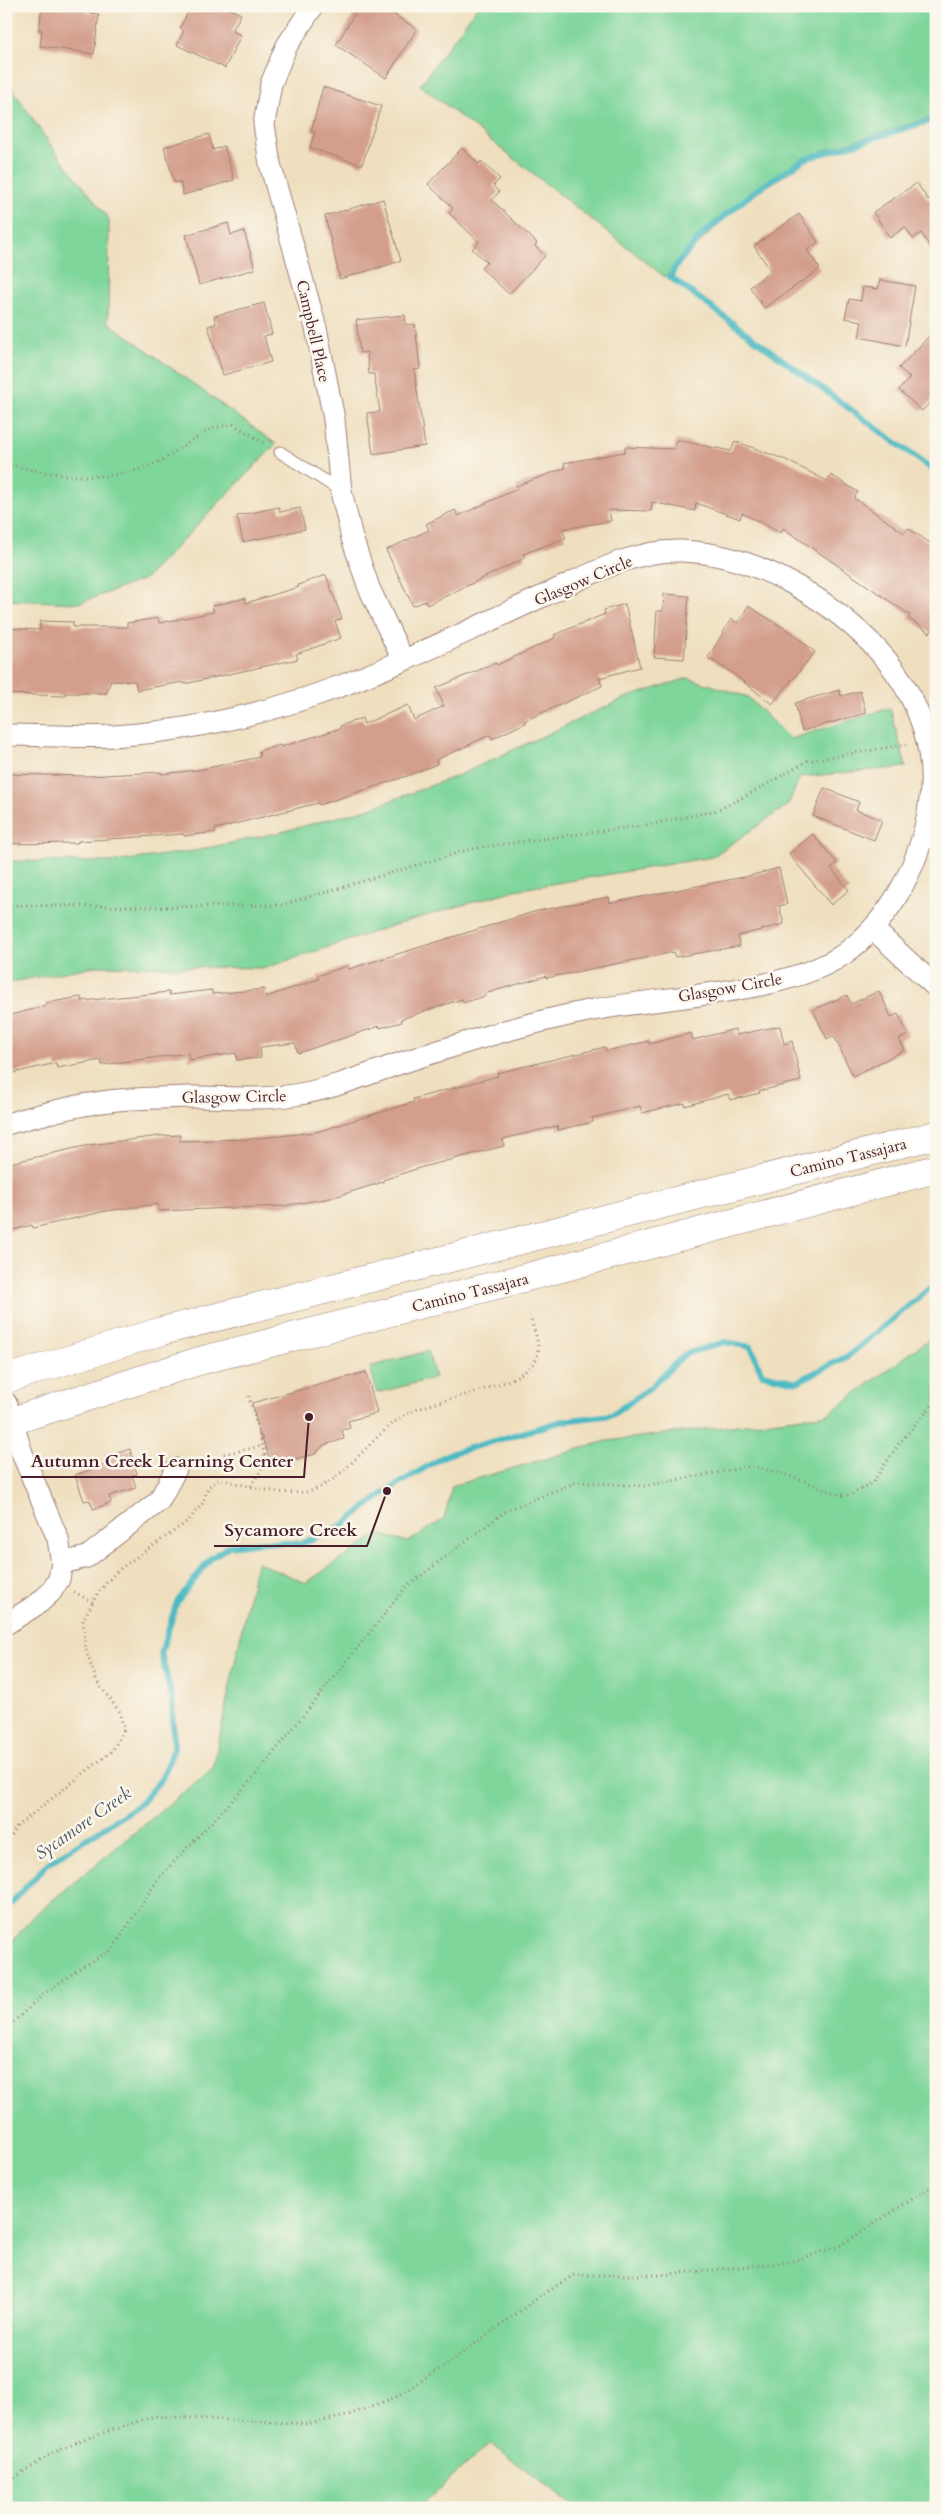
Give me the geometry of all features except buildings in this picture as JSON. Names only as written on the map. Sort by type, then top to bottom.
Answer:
[{"type":"main road","name":"Camino Tassajara","points":[[6,1380],[162,1331],[936,1134]]},
{"type":"main road","name":"Camino Tassajara","points":[[8,1415],[199,1361],[524,1278],[936,1169]]},
{"type":"street","name":"Campbell Place","points":[[312,6],[286,47],[274,75],[264,124],[270,164],[316,328],[334,419],[341,491],[352,538],[369,588],[403,660]]},
{"type":"street","name":"Glasgow Circle","points":[[6,735],[113,736],[237,718],[324,692],[403,660],[630,557],[678,551],[730,556],[779,576],[831,609],[873,644],[929,718],[928,741],[932,782],[927,823],[906,878],[873,929],[840,956],[803,973],[765,984],[596,1009],[504,1029],[324,1089],[257,1099],[190,1097],[92,1103],[6,1124]]},
{"type":"street","points":[[873,929],[936,987]]},
{"type":"street","points":[[6,1624],[39,1604],[51,1592],[59,1580],[62,1563],[58,1539],[8,1415]]},
{"type":"street","points":[[62,1563],[87,1557],[159,1501],[176,1468]]},
{"type":"lane","points":[[280,452],[341,491]]},
{"type":"path","points":[[6,464],[95,477],[134,471],[158,462],[208,431],[233,424],[280,452]]},
{"type":"path","points":[[6,905],[157,907],[282,905],[475,848],[653,824],[718,810],[807,761],[928,741]]},
{"type":"path","points":[[6,1844],[17,1826],[112,1751],[124,1730],[119,1711],[97,1682],[86,1651],[83,1620],[98,1593],[117,1571],[188,1521],[202,1504],[208,1487],[220,1479],[274,1490],[306,1492],[333,1479],[385,1429],[410,1412],[519,1377],[535,1362],[539,1347],[530,1317]]},
{"type":"path","points":[[249,1396],[265,1460],[251,1486]]},
{"type":"path","points":[[6,2028],[44,1994],[83,1966],[112,1950],[158,1879],[255,1776],[406,1587],[506,1511],[576,1482],[644,1486],[753,1466],[796,1478],[840,1495],[851,1495],[873,1482],[900,1442],[936,1401]]},
{"type":"path","points":[[224,1454],[262,1446]]},
{"type":"path","points":[[6,2483],[51,2454],[82,2440],[154,2416],[308,2424],[346,2416],[396,2397],[446,2366],[542,2295],[574,2275],[659,2275],[790,2262],[839,2246],[936,2184]]},
{"type":"green space","points":[[478,6],[936,6],[936,116],[822,151],[737,206],[665,277],[420,85]]},
{"type":"green space","points":[[6,79],[49,143],[109,219],[108,322],[276,444],[145,579],[79,603],[6,600]]},
{"type":"green space","points":[[688,678],[748,697],[790,739],[890,708],[906,767],[800,777],[788,805],[712,857],[515,890],[404,922],[265,968],[96,966],[6,983],[6,861],[113,862],[194,851],[281,832],[368,809],[457,776],[625,698]]},
{"type":"green space","points":[[936,1334],[936,2508],[577,2508],[490,2443],[419,2508],[6,2508],[6,1948],[37,1913],[213,1768],[256,1562],[306,1583],[378,1534],[408,1542],[444,1519],[452,1486],[607,1441],[828,1414]]},
{"type":"green space","points":[[428,1351],[435,1378],[377,1393],[370,1367]]},
{"type":"waterway","points":[[936,119],[805,159],[755,191],[703,234],[678,263],[670,277],[936,472]]},
{"type":"waterway","name":"Sycamore Creek","points":[[6,1909],[47,1864],[139,1805],[162,1778],[174,1749],[172,1699],[161,1653],[177,1602],[211,1558],[229,1546],[262,1542],[301,1544],[343,1525],[387,1491],[446,1455],[563,1421],[612,1415],[651,1387],[685,1354],[725,1342],[751,1347],[762,1374],[797,1382],[848,1356],[936,1283]]},
{"type":"place","name":"Autumn Creek Learning Center","points":[[309,1417]]},
{"type":"place","name":"Sycamore Creek","points":[[387,1491]]}]
